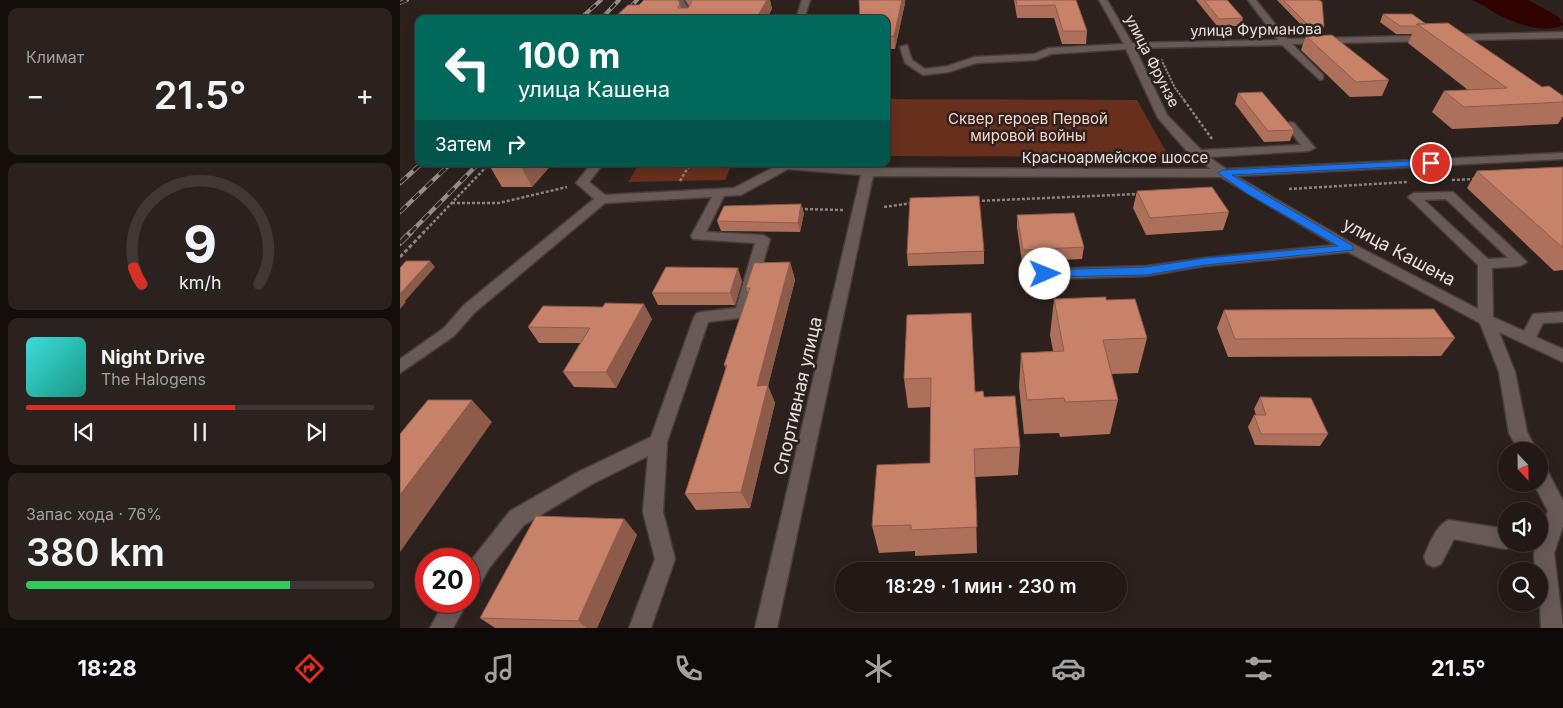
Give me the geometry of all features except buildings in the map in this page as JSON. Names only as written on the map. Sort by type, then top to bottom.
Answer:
[{"type":"street","points":[[679,0],[689,15]]},
{"type":"street","points":[[801,15],[806,0]]},
{"type":"street","name":"улица Фрунзе","points":[[1103,0],[1129,46],[1162,116],[1198,154],[1223,173]]},
{"type":"street","points":[[1252,0],[1285,43],[1320,77]]},
{"type":"street","name":"улица Фурманова","points":[[904,47],[908,61],[923,72],[948,69],[975,60],[1036,57],[1049,51],[1109,49],[1129,46],[1563,35]]},
{"type":"street","points":[[1198,154],[1309,148],[1290,125]]},
{"type":"street","name":"Красноармейское шоссе","points":[[817,167],[868,172],[1223,173],[1563,156]]},
{"type":"street","points":[[595,167],[582,183],[602,199]]},
{"type":"street","points":[[400,367],[449,332],[470,309],[602,199],[737,192],[782,167]]},
{"type":"street","name":"Спортивная улица","points":[[766,628],[868,172]]},
{"type":"street","name":"улица Кашена","points":[[1223,173],[1250,191],[1350,248],[1486,320],[1563,356]]},
{"type":"street","points":[[640,628],[665,559],[653,512],[658,442],[702,317],[742,313],[763,239],[698,236],[720,193]]},
{"type":"street","points":[[1485,264],[1520,262],[1448,195],[1414,197],[1485,264],[1486,320],[1507,372],[1518,433],[1523,442]]},
{"type":"street","points":[[1045,274],[1146,271],[1205,262],[1350,248]]},
{"type":"street","points":[[1528,339],[1538,318],[1563,317]]},
{"type":"street","points":[[480,563],[517,518],[585,478],[658,442]]},
{"type":"street","points":[[1548,492],[1558,511],[1548,529]]},
{"type":"street","points":[[1434,557],[1449,529],[1498,537]]},
{"type":"street","points":[[1544,552],[1552,628]]},
{"type":"street","points":[[441,628],[450,613]]},
{"type":"path","points":[[1156,45],[1163,65],[1175,88],[1222,152]]},
{"type":"path","points":[[400,257],[487,167]]},
{"type":"path","points":[[452,203],[499,203],[582,183]]},
{"type":"path","points":[[968,201],[1141,194]]},
{"type":"path","points":[[884,207],[919,202]]},
{"type":"path","points":[[799,209],[846,210]]},
{"type":"green space","name":"Сквер героев Первой мировой войны","points":[[890,99],[1137,100],[1169,157],[891,156]]},
{"type":"green space","points":[[637,167],[731,167],[725,180],[628,182]]},
{"type":"shaded area","points":[[1470,0],[1528,0],[1559,17],[1563,25],[1549,29],[1523,25]]},
{"type":"railway","points":[[400,3],[407,0]]},
{"type":"railway","points":[[584,15],[601,0]]},
{"type":"railway","points":[[605,15],[619,0]]},
{"type":"railway","points":[[624,15],[637,0]]},
{"type":"railway","points":[[400,183],[418,167]]},
{"type":"railway","points":[[400,212],[447,167]]},
{"type":"railway","points":[[410,233],[475,167]]},
{"type":"railway","points":[[400,243],[410,233]]},
{"type":"route","points":[[1045,274],[1146,271],[1205,262],[1350,248],[1250,191],[1223,173],[1431,163]]}]
